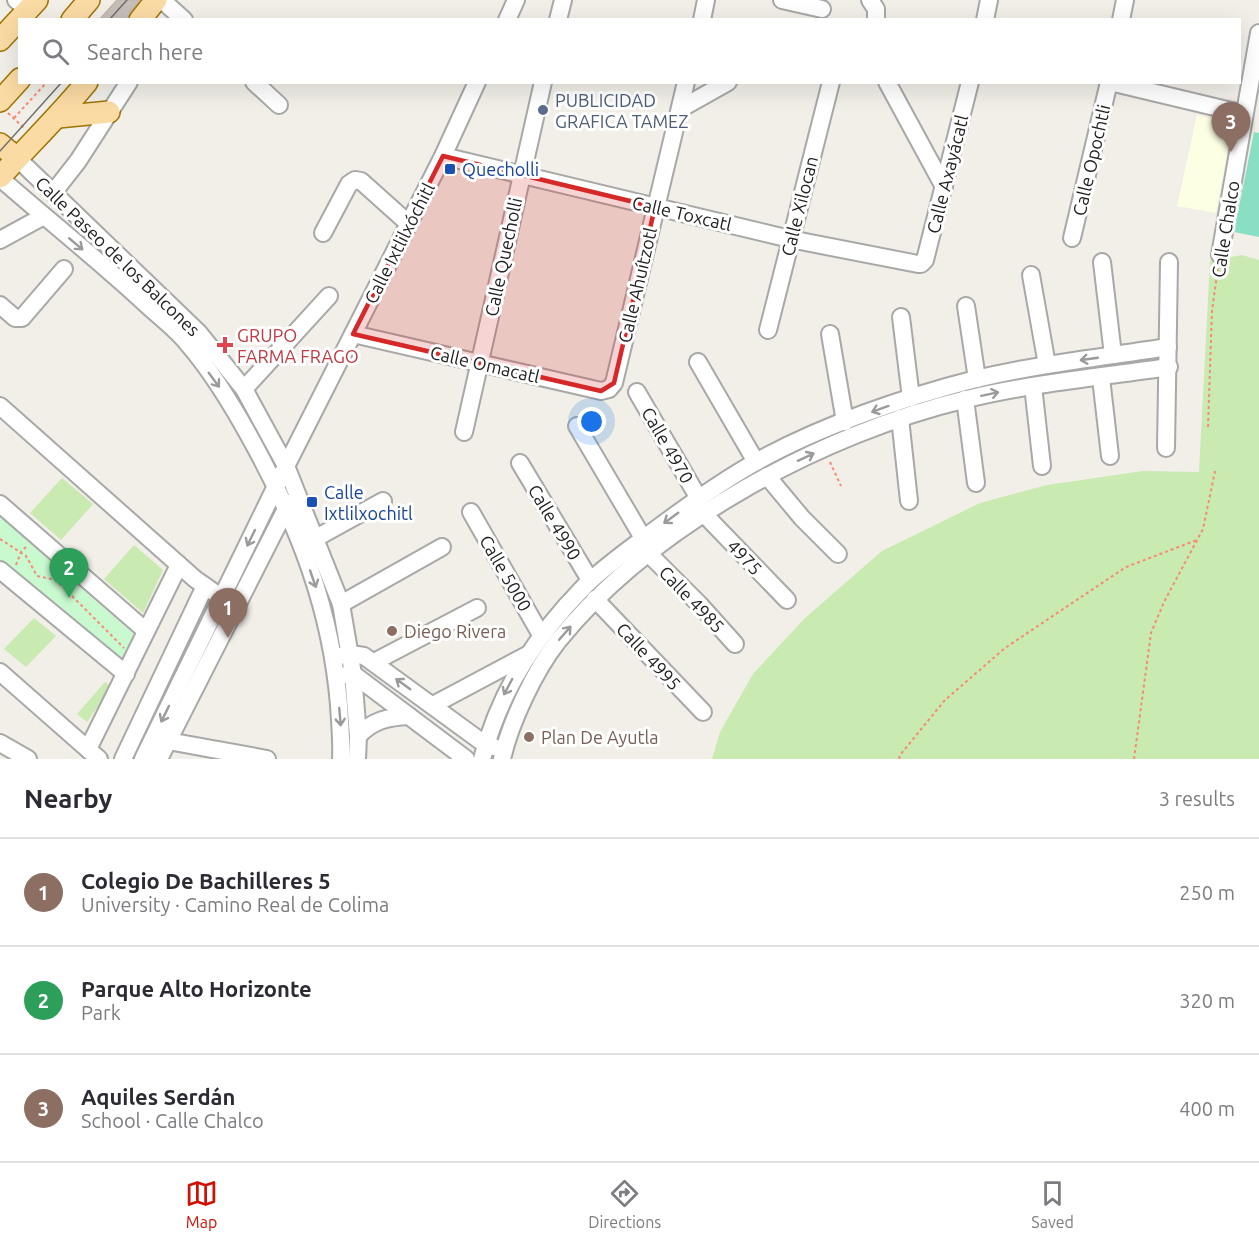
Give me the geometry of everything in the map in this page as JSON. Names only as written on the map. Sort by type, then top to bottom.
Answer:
[{"type":"main road","points":[[74,18],[89,0]]},
{"type":"main road","points":[[142,18],[156,0]]},
{"type":"main road","points":[[0,40],[27,3]]},
{"type":"main road","points":[[3,107],[18,82]]},
{"type":"main road","points":[[0,178],[35,138],[58,117],[85,84]]},
{"type":"main road","points":[[58,117],[109,112]]},
{"type":"main road","name":"Calle Paseo de los Balcones","points":[[0,144],[17,158]]},
{"type":"street","points":[[162,0],[183,18]]},
{"type":"street","points":[[508,18],[516,0]]},
{"type":"street","points":[[558,18],[563,0]]},
{"type":"street","points":[[702,18],[706,0]]},
{"type":"street","points":[[782,0],[824,9]]},
{"type":"street","points":[[870,0],[876,9],[876,18]]},
{"type":"street","points":[[985,18],[989,0]]},
{"type":"street","points":[[1121,18],[1125,0]]},
{"type":"street","name":"Calle Chalco","points":[[1220,255],[1244,114],[1256,73],[1259,33]]},
{"type":"street","points":[[53,193],[78,161],[128,84]]},
{"type":"street","points":[[256,84],[279,105]]},
{"type":"street","name":"Calle Ixtlilxóchitl","points":[[219,622],[222,598],[443,156],[476,84]]},
{"type":"street","name":"Calle Quecholli","points":[[464,432],[543,84]]},
{"type":"street","name":"Calle Ahuítzotl","points":[[614,383],[686,84]]},
{"type":"street","points":[[680,109],[724,84]]},
{"type":"street","name":"Calle Xilocan","points":[[768,330],[830,84]]},
{"type":"street","points":[[888,84],[944,188]]},
{"type":"street","name":"Calle Axayácatl","points":[[921,264],[925,260],[969,84]]},
{"type":"street","name":"Calle Opochtli","points":[[1072,238],[1110,84]]},
{"type":"street","points":[[1118,84],[1244,114]]},
{"type":"street","name":"Calle Toxcatl","points":[[443,156],[790,239],[921,264]]},
{"type":"street","name":"Calle Paseo de los Balcones","points":[[17,158],[199,333],[244,389],[286,466],[341,604],[351,654],[345,675]]},
{"type":"street","name":"Calle Paseo de los Balcones","points":[[0,178],[130,289],[188,343],[230,401],[276,486],[301,543],[325,613],[334,657],[345,675]]},
{"type":"street","points":[[323,233],[349,184],[355,180],[361,181],[409,224]]},
{"type":"street","points":[[23,198],[32,200],[40,195],[42,190],[40,181]]},
{"type":"street","points":[[0,240],[44,216]]},
{"type":"street","points":[[1102,262],[1113,355]]},
{"type":"street","points":[[1166,448],[1169,262]]},
{"type":"street","points":[[0,305],[15,318],[22,318],[64,269]]},
{"type":"street","points":[[1031,275],[1047,365]]},
{"type":"street","points":[[244,389],[329,297]]},
{"type":"street","points":[[966,306],[977,379]]},
{"type":"street","points":[[901,317],[911,398]]},
{"type":"street","name":"Calle Omacatl","points":[[353,334],[601,391],[609,389],[614,383]]},
{"type":"street","points":[[830,334],[845,422]]},
{"type":"street","points":[[334,657],[361,654],[433,705],[484,752],[503,754],[525,696],[557,642],[646,546],[698,497],[756,462],[800,440],[845,422],[911,398],[977,379],[1113,355],[1168,357]]},
{"type":"street","points":[[484,752],[505,693],[527,655],[541,634],[590,580],[767,476],[824,448],[900,418],[965,399],[1033,386],[1101,378],[1168,357]]},
{"type":"street","points":[[698,362],[756,462]]},
{"type":"street","points":[[1101,378],[1110,456]]},
{"type":"street","points":[[1033,386],[1042,466]]},
{"type":"street","name":"Calle 4970","points":[[638,393],[698,497]]},
{"type":"street","points":[[965,399],[976,483]]},
{"type":"street","points":[[0,406],[179,565],[222,598]]},
{"type":"street","points":[[900,418],[909,501]]},
{"type":"street","name":"Calle 4985","points":[[576,426],[646,546],[735,644]]},
{"type":"street","name":"Calle 4990","points":[[520,463],[590,580]]},
{"type":"street","points":[[767,476],[802,518],[838,554]]},
{"type":"street","points":[[142,759],[296,489]]},
{"type":"street","points":[[316,538],[383,501]]},
{"type":"street","points":[[0,504],[146,631]]},
{"type":"street","name":"Calle 5000","points":[[471,512],[541,634]]},
{"type":"street","name":"4975","points":[[704,514],[787,600]]},
{"type":"street","points":[[341,604],[442,547]]},
{"type":"street","points":[[0,672],[93,754],[133,656],[179,565]]},
{"type":"street","points":[[5,574],[126,674]]},
{"type":"street","points":[[123,759],[205,586]]},
{"type":"street","name":"Calle 4995","points":[[596,598],[703,712]]},
{"type":"street","points":[[374,662],[477,608]]},
{"type":"street","points":[[159,759],[219,622]]},
{"type":"street","points":[[433,705],[527,655]]},
{"type":"street","points":[[345,675],[409,716],[466,759]]},
{"type":"street","points":[[345,675],[358,736],[357,759]]},
{"type":"street","points":[[341,759],[345,675]]},
{"type":"street","points":[[358,736],[369,726],[384,718],[409,716]]},
{"type":"street","points":[[168,741],[267,759]]},
{"type":"street","points":[[0,743],[28,759]]},
{"type":"path","points":[[14,118],[44,84]]},
{"type":"path","points":[[3,107],[35,138]]},
{"type":"path","name":"Calle Chalco","points":[[1208,427],[1212,311],[1220,255]]},
{"type":"path","points":[[824,448],[841,486]]},
{"type":"path","points":[[1134,759],[1151,633],[1164,602],[1203,529],[1215,471]]},
{"type":"path","points":[[5,574],[21,552],[37,537]]},
{"type":"path","points":[[0,539],[26,556],[37,576],[56,580],[133,656]]},
{"type":"path","points":[[899,759],[945,700],[1005,648],[1126,567],[1197,540]]},
{"type":"highlighted area","points":[[443,156],[655,207],[614,383],[601,391],[353,334]]},
{"type":"shaded area","points":[[1197,115],[1233,124],[1216,213],[1177,206]]},
{"type":"green space","points":[[1254,132],[1259,133],[1259,237],[1234,232]]},
{"type":"green space","points":[[1242,255],[1259,260],[1259,759],[712,759],[720,732],[753,674],[805,618],[882,551],[980,503],[1047,485],[1143,471],[1199,472],[1210,261]]},
{"type":"green space","points":[[62,478],[93,504],[61,540],[30,513]]},
{"type":"green space","points":[[0,517],[137,637],[123,666],[0,559]]},
{"type":"green space","points":[[134,545],[163,570],[143,613],[104,579]]},
{"type":"green space","points":[[34,618],[56,636],[26,667],[4,649]]},
{"type":"green space","points":[[105,682],[111,687],[87,722],[77,714]]},
{"type":"building","points":[[117,0],[140,0],[128,18],[101,18]]},
{"type":"tram line","points":[[111,18],[127,0]]},
{"type":"tram line","points":[[0,151],[60,84]]},
{"type":"place","name":"PUBLICIDAD GRAFICA TAMEZ","points":[[543,110]]},
{"type":"place","name":"Aquiles Serdán","points":[[1231,152]]},
{"type":"place","name":"Quecholli","points":[[450,169]]},
{"type":"place","name":"GRUPO FARMA FRAGO","points":[[225,345]]},
{"type":"place","name":"Calle Ixtlilxochitl","points":[[312,502]]},
{"type":"place","name":"Parque Alto Horizonte","points":[[69,598]]},
{"type":"place","name":"Diego Rivera","points":[[392,631]]},
{"type":"place","name":"Colegio De Bachilleres 5","points":[[228,638]]},
{"type":"place","name":"Plan De Ayutla","points":[[529,737]]}]
